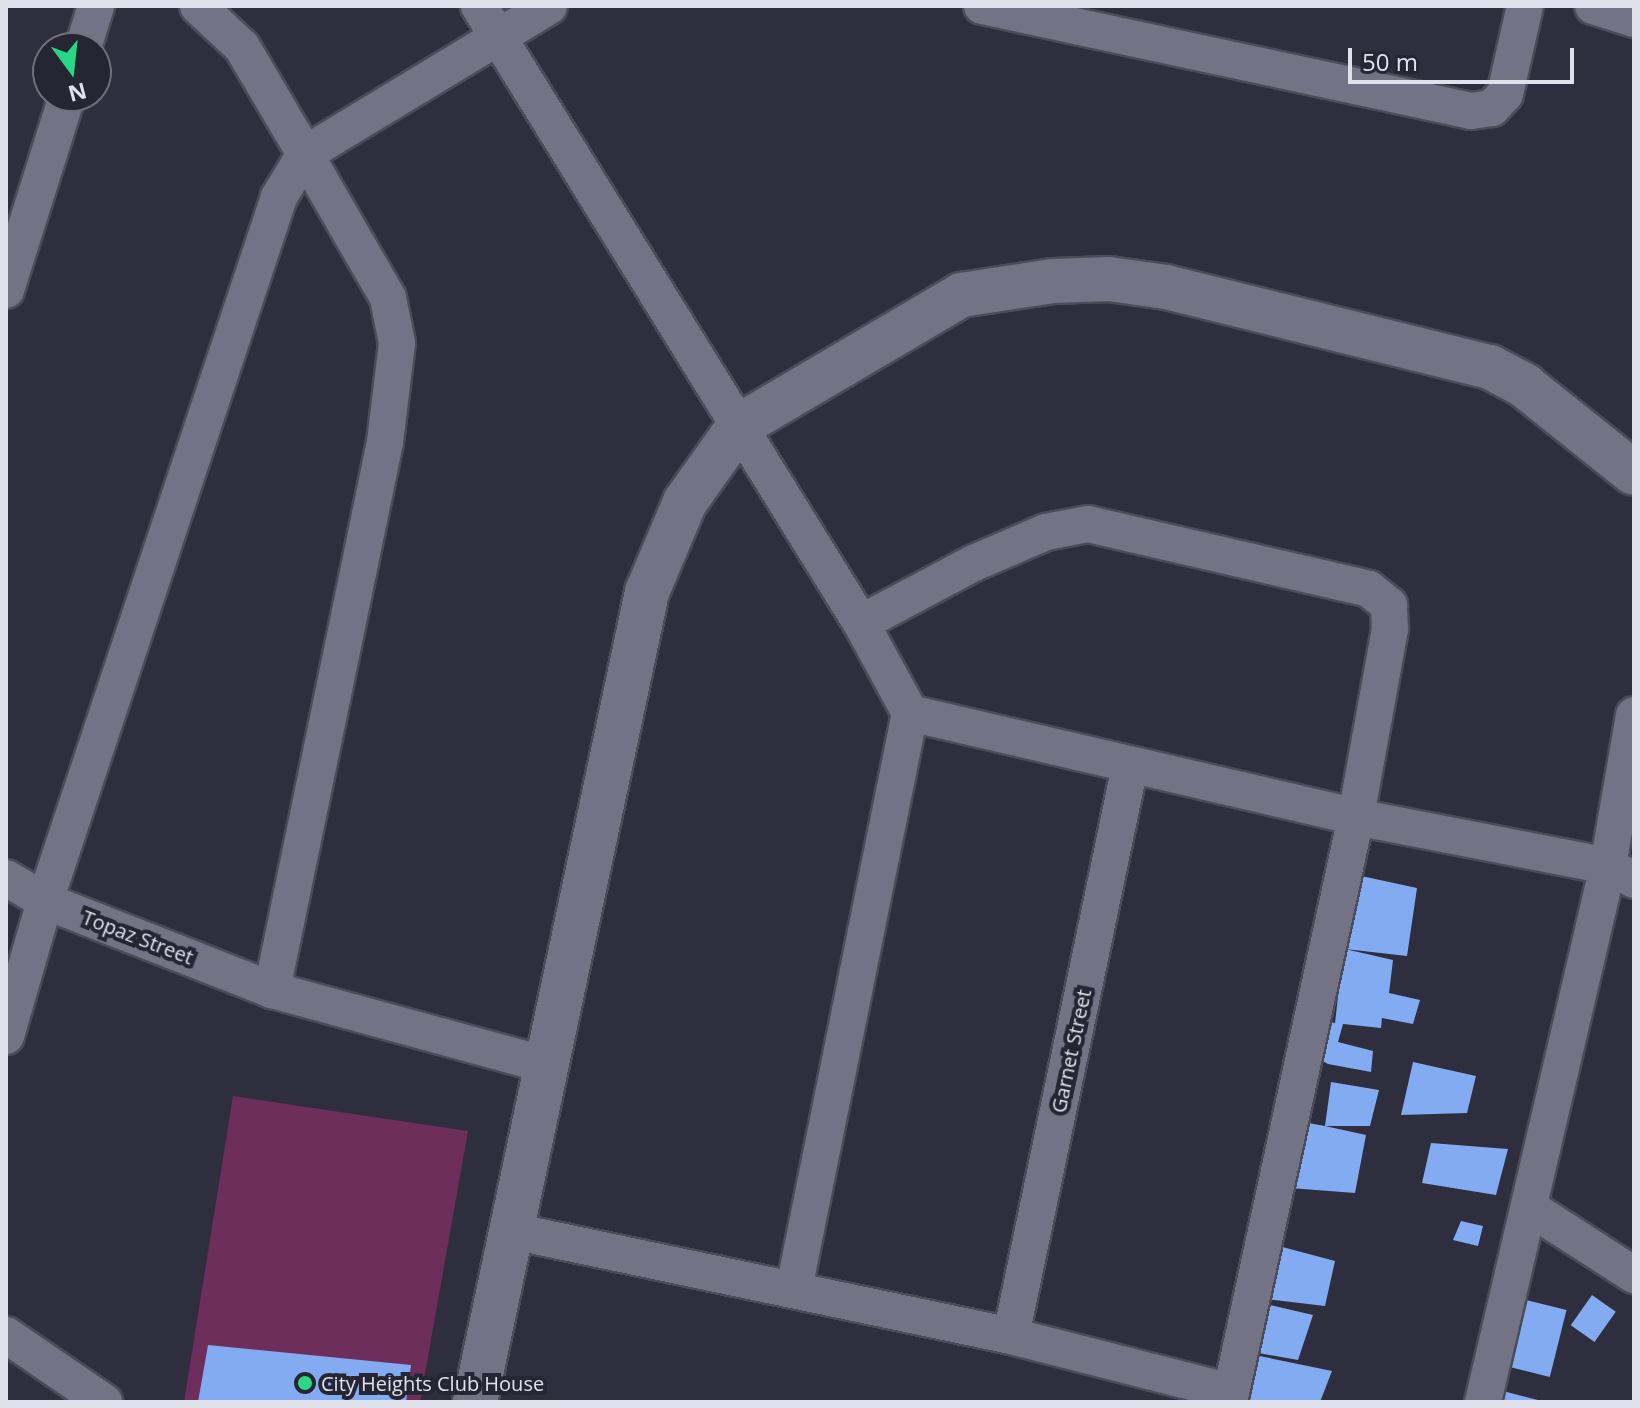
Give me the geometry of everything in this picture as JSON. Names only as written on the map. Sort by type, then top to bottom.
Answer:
[{"type":"street","points":[[88,32],[96,6]]},
{"type":"street","points":[[198,6],[242,47],[388,298],[397,343],[396,383],[272,990]]},
{"type":"street","points":[[6,1036],[45,901],[258,250],[279,197],[305,154],[489,21],[549,6]]},
{"type":"street","points":[[982,6],[1471,111],[1492,108],[1505,94],[1525,6]]},
{"type":"street","points":[[1593,6],[1634,19]]},
{"type":"street","points":[[489,21],[861,623],[910,713],[794,1289]]},
{"type":"street","points":[[6,290],[62,112]]},
{"type":"street","points":[[475,1402],[647,592],[685,502],[739,426],[961,295],[1053,281],[1109,279],[1166,287],[1490,367],[1525,386],[1634,473]]},
{"type":"street","points":[[512,1231],[1011,1336],[1230,1397],[1356,817],[1390,629],[1389,605],[1369,589],[1088,524],[1046,532],[974,563],[861,623]]},
{"type":"street","points":[[910,713],[1356,817],[1621,873]]},
{"type":"street","points":[[1483,1402],[1530,1208],[1621,873],[1634,715]]},
{"type":"street","name":"Garnet Street","points":[[1011,1336],[1130,766]]},
{"type":"street","name":"Topaz Street","points":[[6,878],[45,901],[272,990],[546,1065]]},
{"type":"street","points":[[1530,1208],[1634,1275]]},
{"type":"street","points":[[6,1335],[104,1402]]},
{"type":"shaded area","points":[[233,1096],[468,1131],[420,1402],[184,1402]]},
{"type":"building","points":[[1352,874],[1417,888],[1407,956],[1345,949],[1393,960],[1389,993],[1420,1000],[1413,1024],[1382,1018],[1381,1028],[1343,1024],[1338,1042],[1373,1051],[1371,1072],[1328,1064],[1310,1054],[1326,1021],[1335,1023]]},
{"type":"building","points":[[1413,1062],[1476,1076],[1467,1113],[1401,1115]]},
{"type":"building","points":[[1331,1082],[1379,1090],[1370,1126],[1325,1126]]},
{"type":"building","points":[[1303,1122],[1366,1135],[1355,1193],[1290,1188]]},
{"type":"building","points":[[1431,1143],[1508,1149],[1496,1195],[1422,1183]]},
{"type":"building","points":[[1461,1221],[1483,1226],[1478,1246],[1453,1240]]},
{"type":"building","points":[[1275,1245],[1335,1261],[1325,1306],[1266,1299]]},
{"type":"building","points":[[1592,1295],[1616,1312],[1595,1342],[1571,1325]]},
{"type":"building","points":[[1518,1298],[1567,1310],[1550,1377],[1501,1365]]},
{"type":"building","points":[[1262,1303],[1313,1315],[1298,1360],[1253,1352]]},
{"type":"building","name":"City Heights Club House","points":[[208,1345],[411,1365],[406,1402],[198,1402]]},
{"type":"building","points":[[1250,1354],[1332,1371],[1320,1402],[1239,1402]]},
{"type":"building","points":[[1499,1390],[1542,1401],[1542,1402],[1498,1402]]},
{"type":"place","name":"City Heights Club House","points":[[305,1383]]}]
